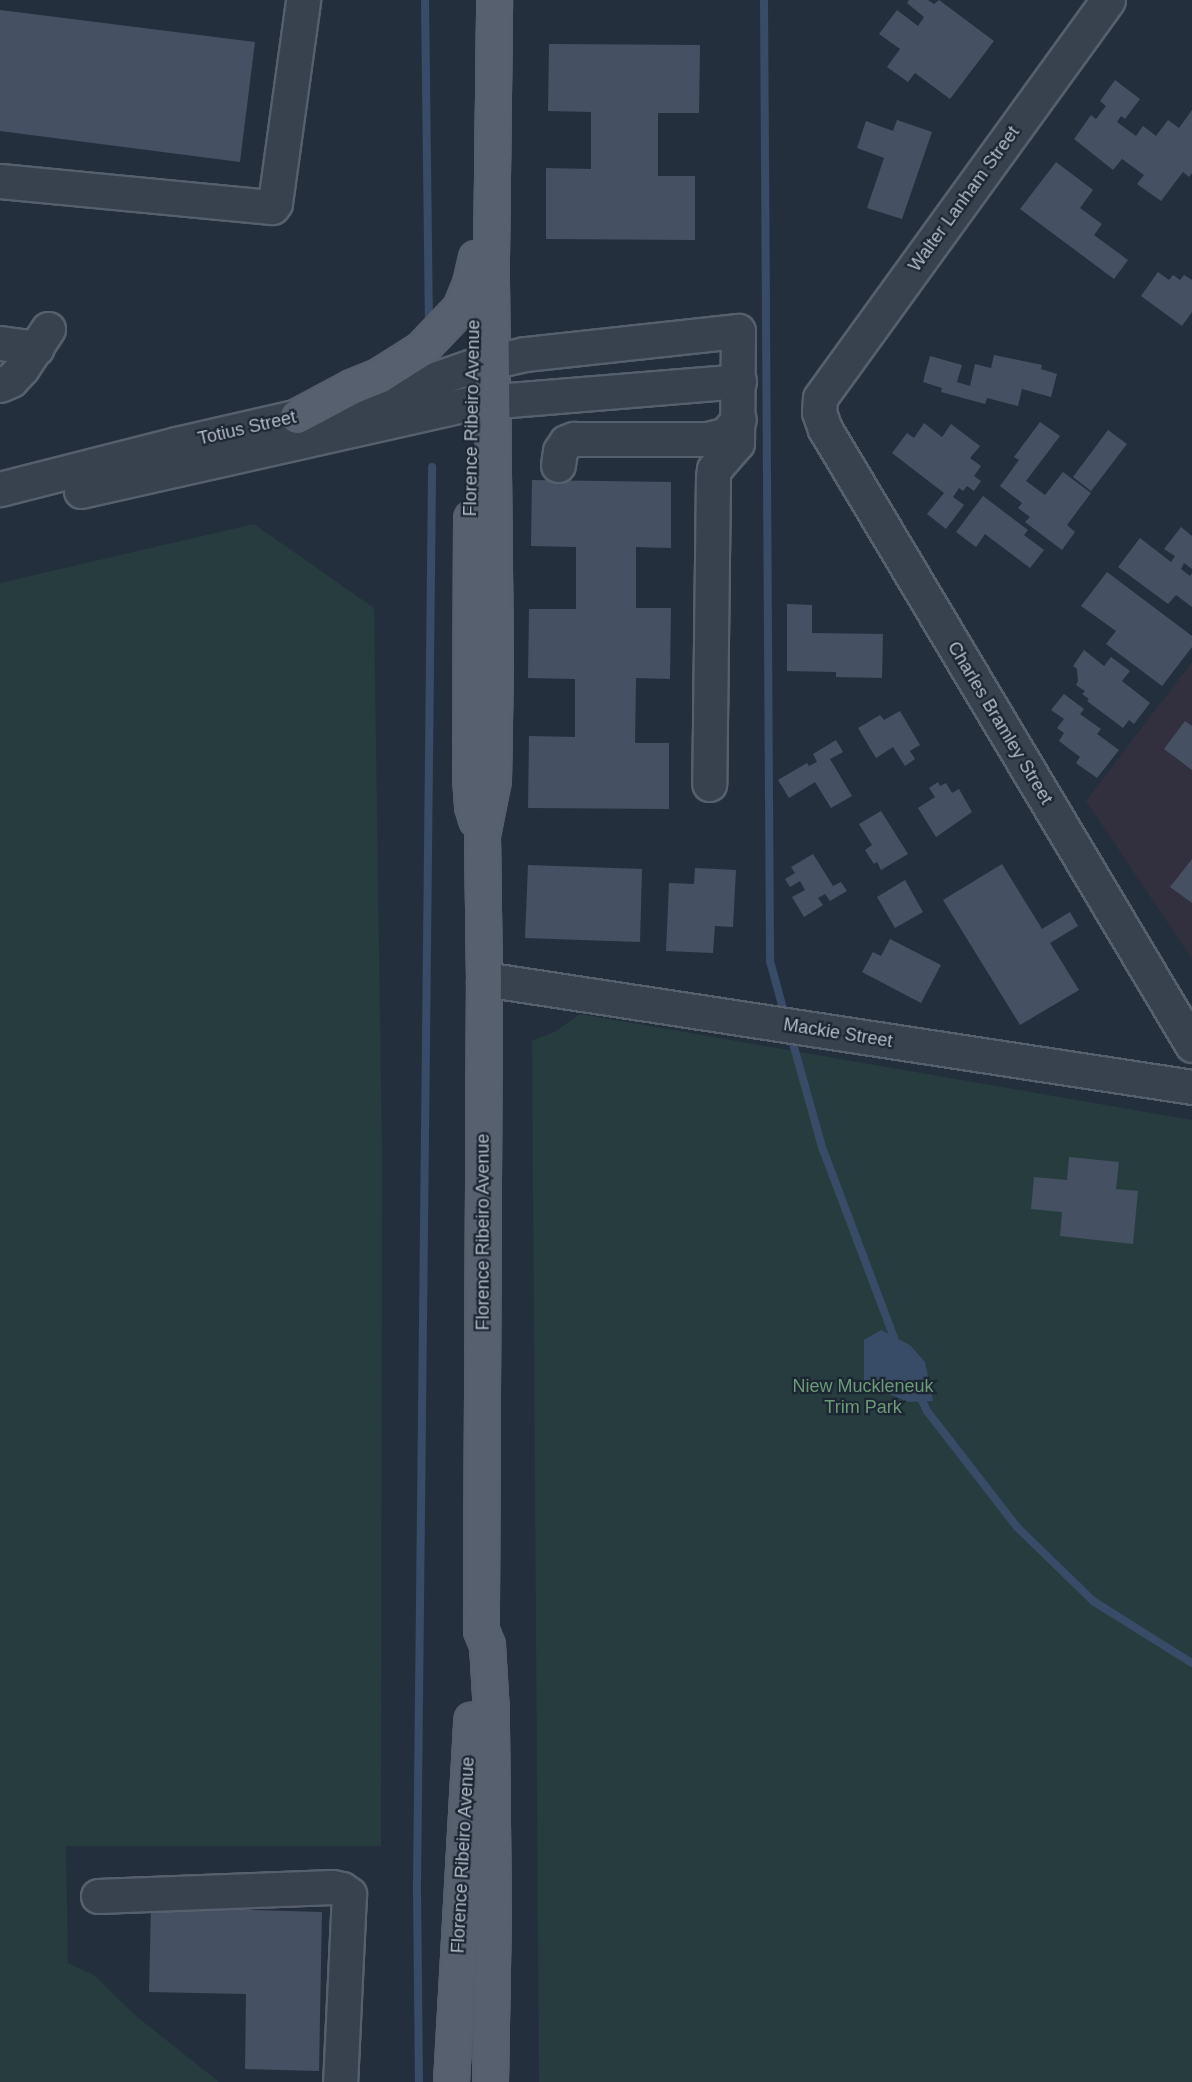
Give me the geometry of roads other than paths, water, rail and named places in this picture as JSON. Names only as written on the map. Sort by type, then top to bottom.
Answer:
[{"type":"main road","name":"Florence Ribeiro Avenue","points":[[473,0],[476,258],[482,364]]},
{"type":"main road","name":"Florence Ribeiro Avenue","points":[[490,2082],[493,1918],[491,1712],[487,1645],[481,1630],[484,979],[482,835],[472,807],[470,777],[494,0]]},
{"type":"main road","points":[[297,417],[351,387],[380,375],[421,349],[460,308],[470,283],[476,258]]},
{"type":"main road","name":"Florence Ribeiro Avenue","points":[[451,2082],[472,1685],[475,1644],[481,1630]]},
{"type":"street","points":[[0,181],[272,207],[275,203],[303,0]]},
{"type":"street","name":"Walter Lanham Street","points":[[820,398],[1108,0]]},
{"type":"street","name":"Totius Street","points":[[0,489],[176,444],[385,396],[482,364],[525,354],[738,331],[739,381],[482,402],[0,510]]},
{"type":"street","points":[[0,343],[42,338],[11,380],[0,385]]},
{"type":"street","points":[[710,784],[713,473],[737,443],[739,381]]},
{"type":"street","name":"Charles Bramley Street","points":[[820,398],[819,412],[825,429],[1192,1045]]},
{"type":"street","points":[[558,465],[560,452],[566,442],[573,439],[707,439],[725,435],[739,419]]},
{"type":"street","name":"Mackie Street","points":[[484,979],[1192,1087]]},
{"type":"street","points":[[98,1896],[321,1887],[342,1889],[349,1894],[340,2082]]},
{"type":"water","points":[[881,1330],[910,1345],[925,1362],[933,1401],[908,1402],[864,1383],[864,1340]]},
{"type":"waterway","points":[[425,0],[429,324]]},
{"type":"waterway","points":[[764,0],[770,961],[785,1016]]},
{"type":"waterway","points":[[419,2082],[417,1885],[432,467]]},
{"type":"waterway","points":[[790,1033],[822,1147],[897,1345]]},
{"type":"waterway","points":[[919,1394],[927,1411],[1017,1527],[1093,1601],[1192,1663]]},
{"type":"park label","name":"Niew Muckleneuk Trim Park","points":[[863,1397]]}]
